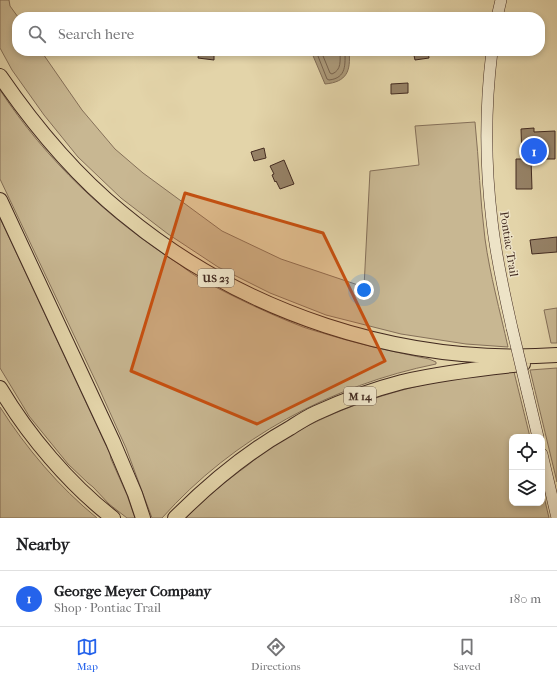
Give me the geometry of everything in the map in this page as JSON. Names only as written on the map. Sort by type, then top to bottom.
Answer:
[{"type":"highway","name":"US 23","points":[[0,76],[21,107],[56,150],[121,213],[154,239],[202,270],[267,304],[354,335],[394,344],[484,356],[557,355]]},
{"type":"highway","points":[[0,200],[113,442],[135,494],[143,518]]},
{"type":"highway","name":"M 14","points":[[176,518],[194,499],[235,464],[270,439],[315,413],[402,382],[500,366],[557,361]]},
{"type":"highway","points":[[0,388],[10,406],[55,463],[103,511],[113,518]]},
{"type":"main road","points":[[498,12],[501,0]]},
{"type":"main road","name":"Pontiac Trail","points":[[491,56],[486,117],[488,183],[495,246],[512,328],[537,434]]},
{"type":"main road","points":[[545,467],[557,518]]},
{"type":"highlighted area","points":[[185,193],[323,233],[385,361],[257,424],[131,371]]},
{"type":"shaded area","points":[[0,0],[9,0],[10,6],[14,12],[12,12],[12,56],[44,56],[82,110],[115,149],[143,173],[222,231],[281,259],[364,287],[370,171],[419,165],[415,126],[475,122],[485,239],[492,280],[508,347],[466,344],[401,334],[326,315],[270,293],[218,267],[168,234],[121,198],[78,157],[44,115],[12,70],[0,48]]},
{"type":"shaded area","points":[[0,90],[37,140],[58,164],[103,208],[128,228],[197,277],[253,306],[303,327],[341,339],[429,359],[436,362],[436,364],[397,373],[359,386],[322,401],[287,419],[252,440],[220,463],[190,489],[162,518],[152,518],[126,448],[0,179]]},
{"type":"shaded area","points":[[0,218],[110,454],[135,518],[127,518],[109,504],[68,464],[29,416],[0,368]]},
{"type":"shaded area","points":[[557,308],[557,343],[551,343],[544,310]]},
{"type":"shaded area","points":[[557,368],[557,482],[530,370]]},
{"type":"shaded area","points":[[514,372],[529,434],[509,434],[509,506],[545,506],[545,501],[549,518],[186,518],[216,490],[272,446],[316,422],[335,413],[392,393],[466,376]]},
{"type":"shaded area","points":[[0,407],[32,452],[56,480],[97,518],[0,518]]},
{"type":"water","points":[[313,56],[349,56],[348,70],[343,78],[332,83],[325,84]]},
{"type":"building","points":[[198,56],[214,56],[214,60],[198,58]]},
{"type":"building","points":[[414,56],[429,56],[429,58],[415,60]]},
{"type":"building","points":[[408,83],[408,93],[391,94],[391,84]]},
{"type":"building","points":[[534,128],[534,132],[555,131],[555,159],[531,159],[532,189],[516,189],[516,159],[522,159],[521,129]]},
{"type":"building","points":[[264,148],[266,158],[254,161],[251,152]]},
{"type":"building","points":[[284,160],[294,184],[280,189],[276,181],[275,182],[272,175],[274,174],[270,166]]},
{"type":"building","points":[[557,237],[557,252],[532,254],[530,240]]},
{"type":"place","name":"George Meyer Company","points":[[534,151]]}]
